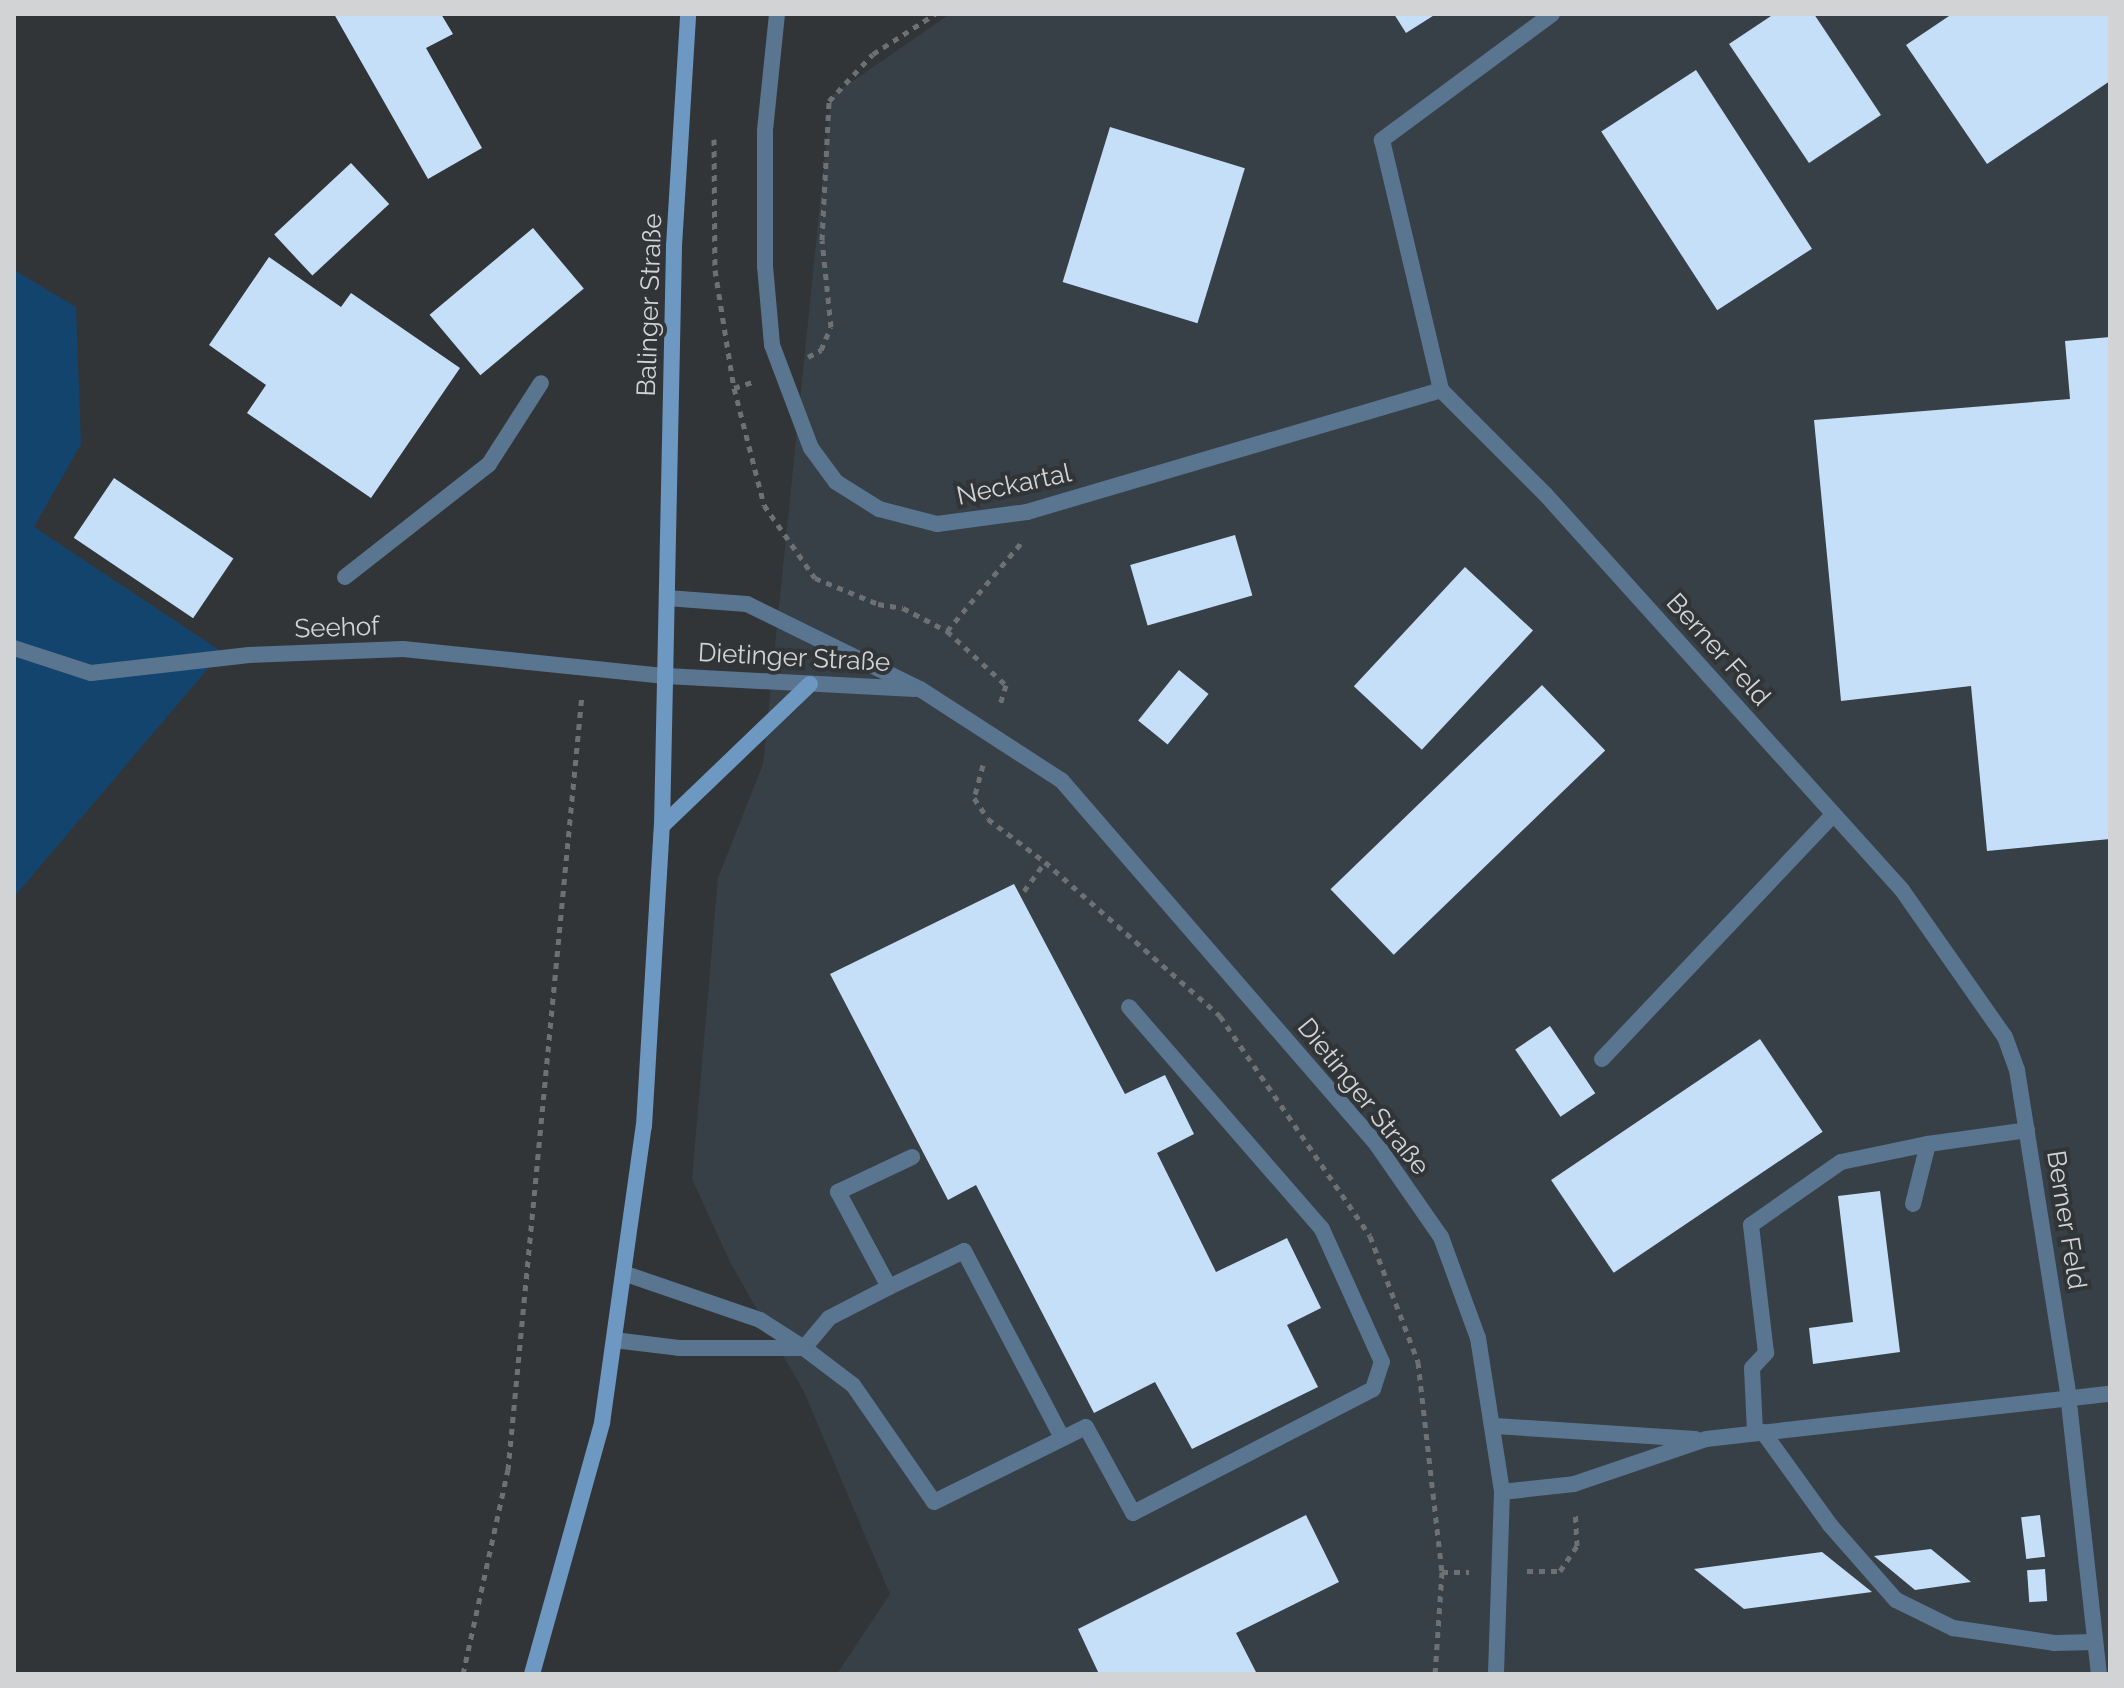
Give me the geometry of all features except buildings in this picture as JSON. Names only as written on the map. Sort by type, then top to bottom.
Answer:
[{"type":"main road","name":"Balinger Straße","points":[[532,1674],[602,1423],[644,1126],[662,826],[674,246],[688,14]]},
{"type":"main road","points":[[662,826],[810,684]]},
{"type":"street","name":"Neckartal","points":[[777,14],[765,131],[765,266],[772,345],[811,448],[836,482],[879,509],[937,524],[1027,512],[1441,390]]},
{"type":"street","points":[[1441,390],[1382,140],[1552,14]]},
{"type":"street","points":[[345,577],[489,464],[541,383]]},
{"type":"street","name":"Berner Feld","points":[[1441,390],[1546,495],[1927,920],[2005,1037],[2027,1130],[2068,1397],[2099,1674]]},
{"type":"street","name":"Dietinger Straße","points":[[667,598],[747,604],[920,689],[1062,781],[1377,1145],[1441,1237],[1478,1338],[1495,1426],[1502,1492],[1496,1674]]},
{"type":"street","name":"Seehof","points":[[14,648],[91,673],[249,655],[403,649],[477,653],[584,670],[666,676]]},
{"type":"street","name":"Dietinger Straße","points":[[666,676],[920,689]]},
{"type":"street","points":[[1602,1059],[1834,814]]},
{"type":"street","points":[[623,1273],[760,1320],[804,1348],[853,1385],[934,1502],[1086,1427],[1133,1513],[1373,1389],[1382,1362],[1322,1229],[1129,1007]]},
{"type":"street","points":[[2027,1130],[1928,1144],[1841,1162],[1751,1225],[1766,1353],[1752,1368],[1759,1432],[1830,1525],[1896,1600],[1953,1628],[2054,1643],[2095,1642]]},
{"type":"street","points":[[1913,1204],[1928,1144]]},
{"type":"street","points":[[889,1287],[838,1192],[912,1157]]},
{"type":"street","points":[[804,1348],[829,1318],[964,1251],[1062,1438]]},
{"type":"street","points":[[614,1340],[679,1348],[804,1348]]},
{"type":"street","points":[[1495,1426],[1706,1439],[2110,1394]]},
{"type":"street","points":[[1502,1492],[1574,1484],[1706,1439]]},
{"type":"path","points":[[781,371],[821,350],[831,327],[822,240],[829,101],[873,54],[935,14]]},
{"type":"path","points":[[714,126],[715,270],[727,354],[764,505],[791,550],[815,578],[878,604],[903,608],[947,631],[1020,545],[1027,512]]},
{"type":"path","points":[[463,1674],[508,1470],[584,670]]},
{"type":"path","points":[[1024,891],[1045,862]]},
{"type":"path","points":[[1442,1572],[1560,1571],[1577,1546],[1574,1484]]},
{"type":"shaded area","points":[[950,14],[2110,14],[2110,1674],[837,1674],[890,1594],[804,1392],[730,1262],[692,1179],[718,878],[763,764],[831,96]]},
{"type":"shaded area","points":[[14,270],[76,307],[81,444],[34,527],[222,652],[14,897]]}]
